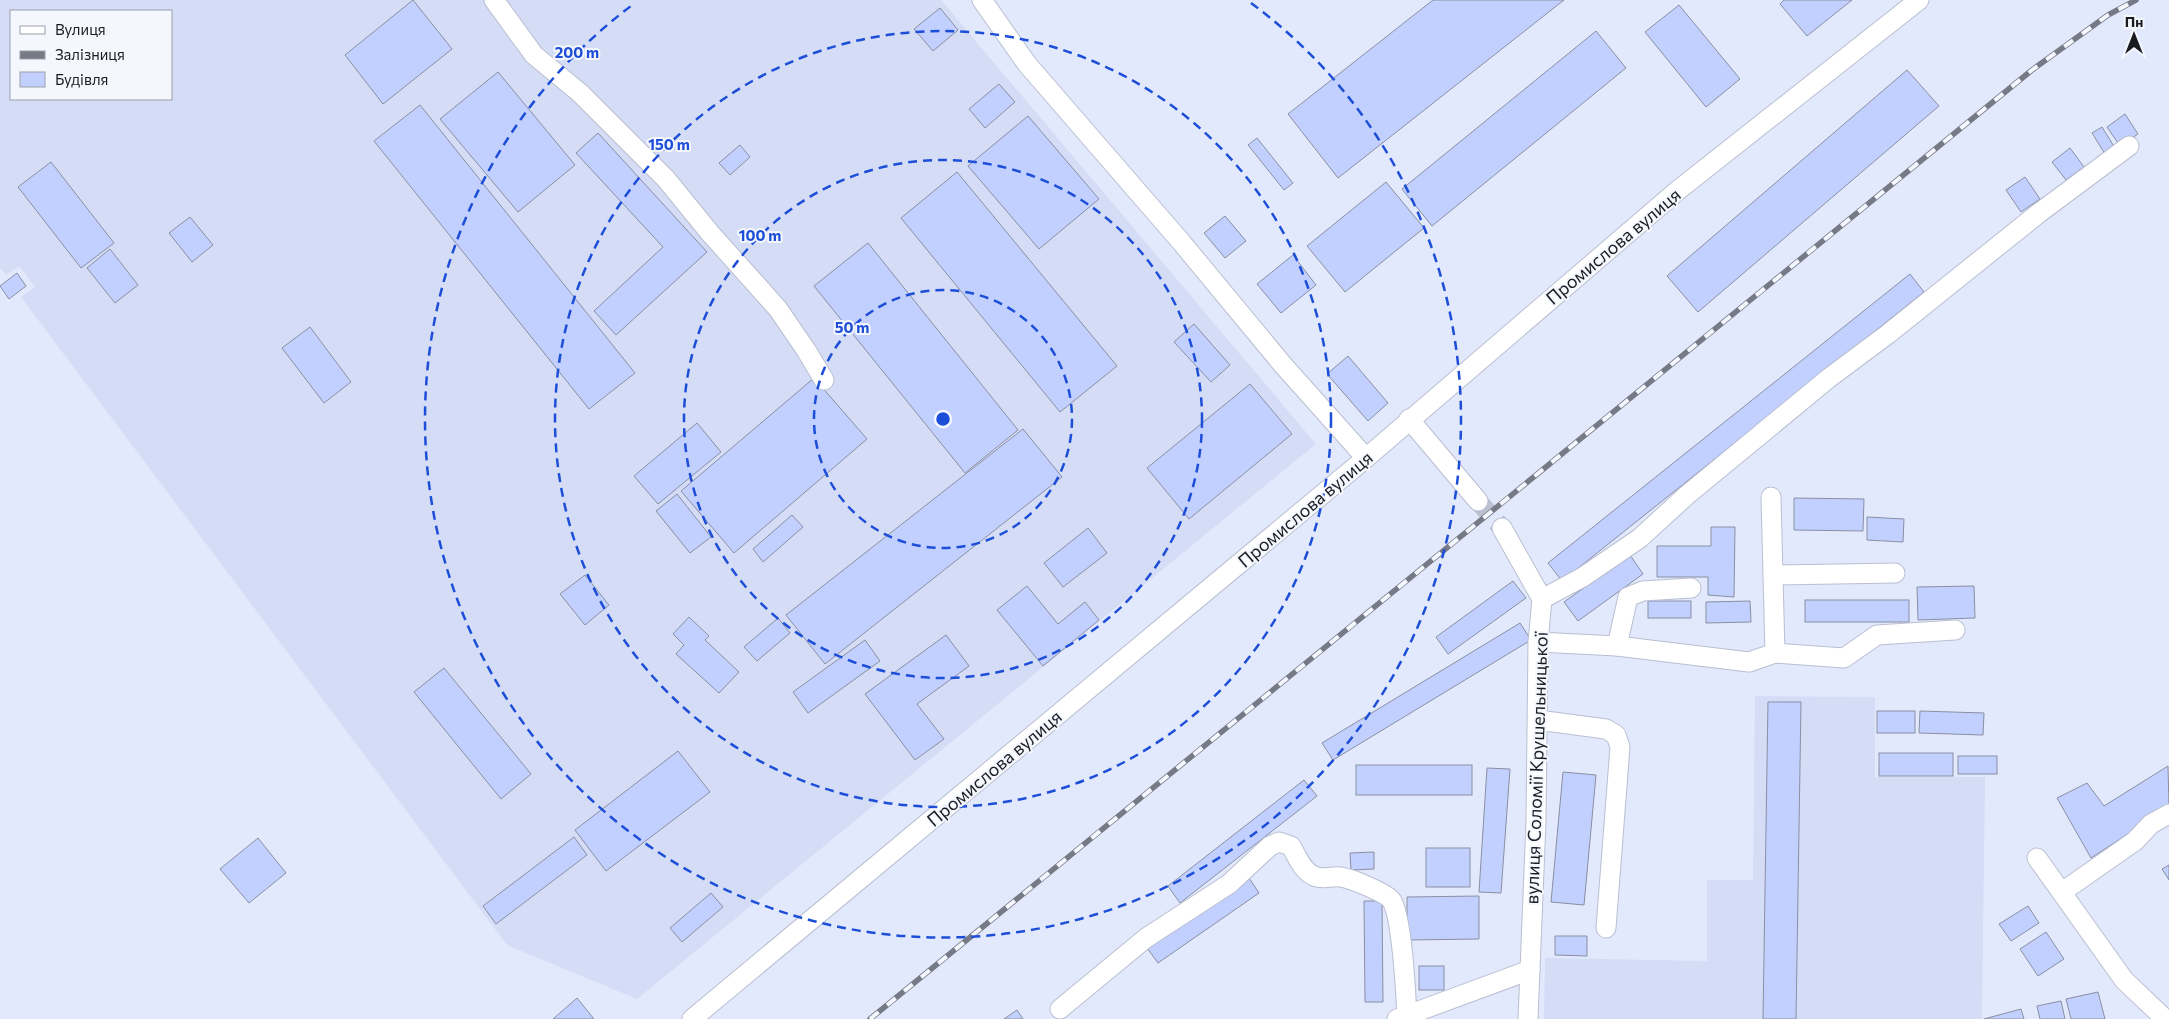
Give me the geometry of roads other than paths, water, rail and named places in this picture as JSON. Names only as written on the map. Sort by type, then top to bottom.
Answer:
[{"type":"street","points":[[494,0],[534,55],[580,93],[666,179],[710,233],[778,309],[824,380]]},
{"type":"street","points":[[982,0],[1027,64],[1182,243],[1283,365],[1366,458]]},
{"type":"street","name":"Промислова вулиця","points":[[692,1019],[1366,458],[1409,419],[1677,191],[1919,0]]},
{"type":"street","points":[[1502,528],[1542,600],[1583,577],[1640,538],[1687,495],[1829,378],[1888,334],[2039,213],[2129,146]]},
{"type":"street","points":[[1409,419],[1478,501]]},
{"type":"street","points":[[1771,497],[1775,653]]},
{"type":"street","points":[[1773,575],[1895,573]]},
{"type":"street","points":[[1617,646],[1628,597],[1643,591],[1691,588]]},
{"type":"street","name":"вулиця Соломії Крушельницької","points":[[1528,1019],[1536,821],[1538,642],[1542,600]]},
{"type":"street","points":[[1538,642],[1617,646],[1748,662],[1775,653],[1844,658],[1877,636],[1955,630]]},
{"type":"street","points":[[1538,720],[1606,729],[1616,735],[1620,747],[1606,928]]},
{"type":"street","points":[[2062,892],[2134,841],[2151,824],[2169,814]]},
{"type":"street","points":[[1060,1009],[1146,938],[1229,884],[1270,846],[1279,842],[1291,846],[1305,870],[1312,876],[1320,878],[1342,877],[1358,882],[1386,895],[1392,901],[1399,925],[1403,1018],[1530,970]]},
{"type":"street","points":[[2037,858],[2124,980],[2165,1019]]},
{"type":"tunnel","points":[[1478,501],[1502,528]]},
{"type":"railway","points":[[870,1019],[2032,70],[2108,15],[2136,0]]}]
